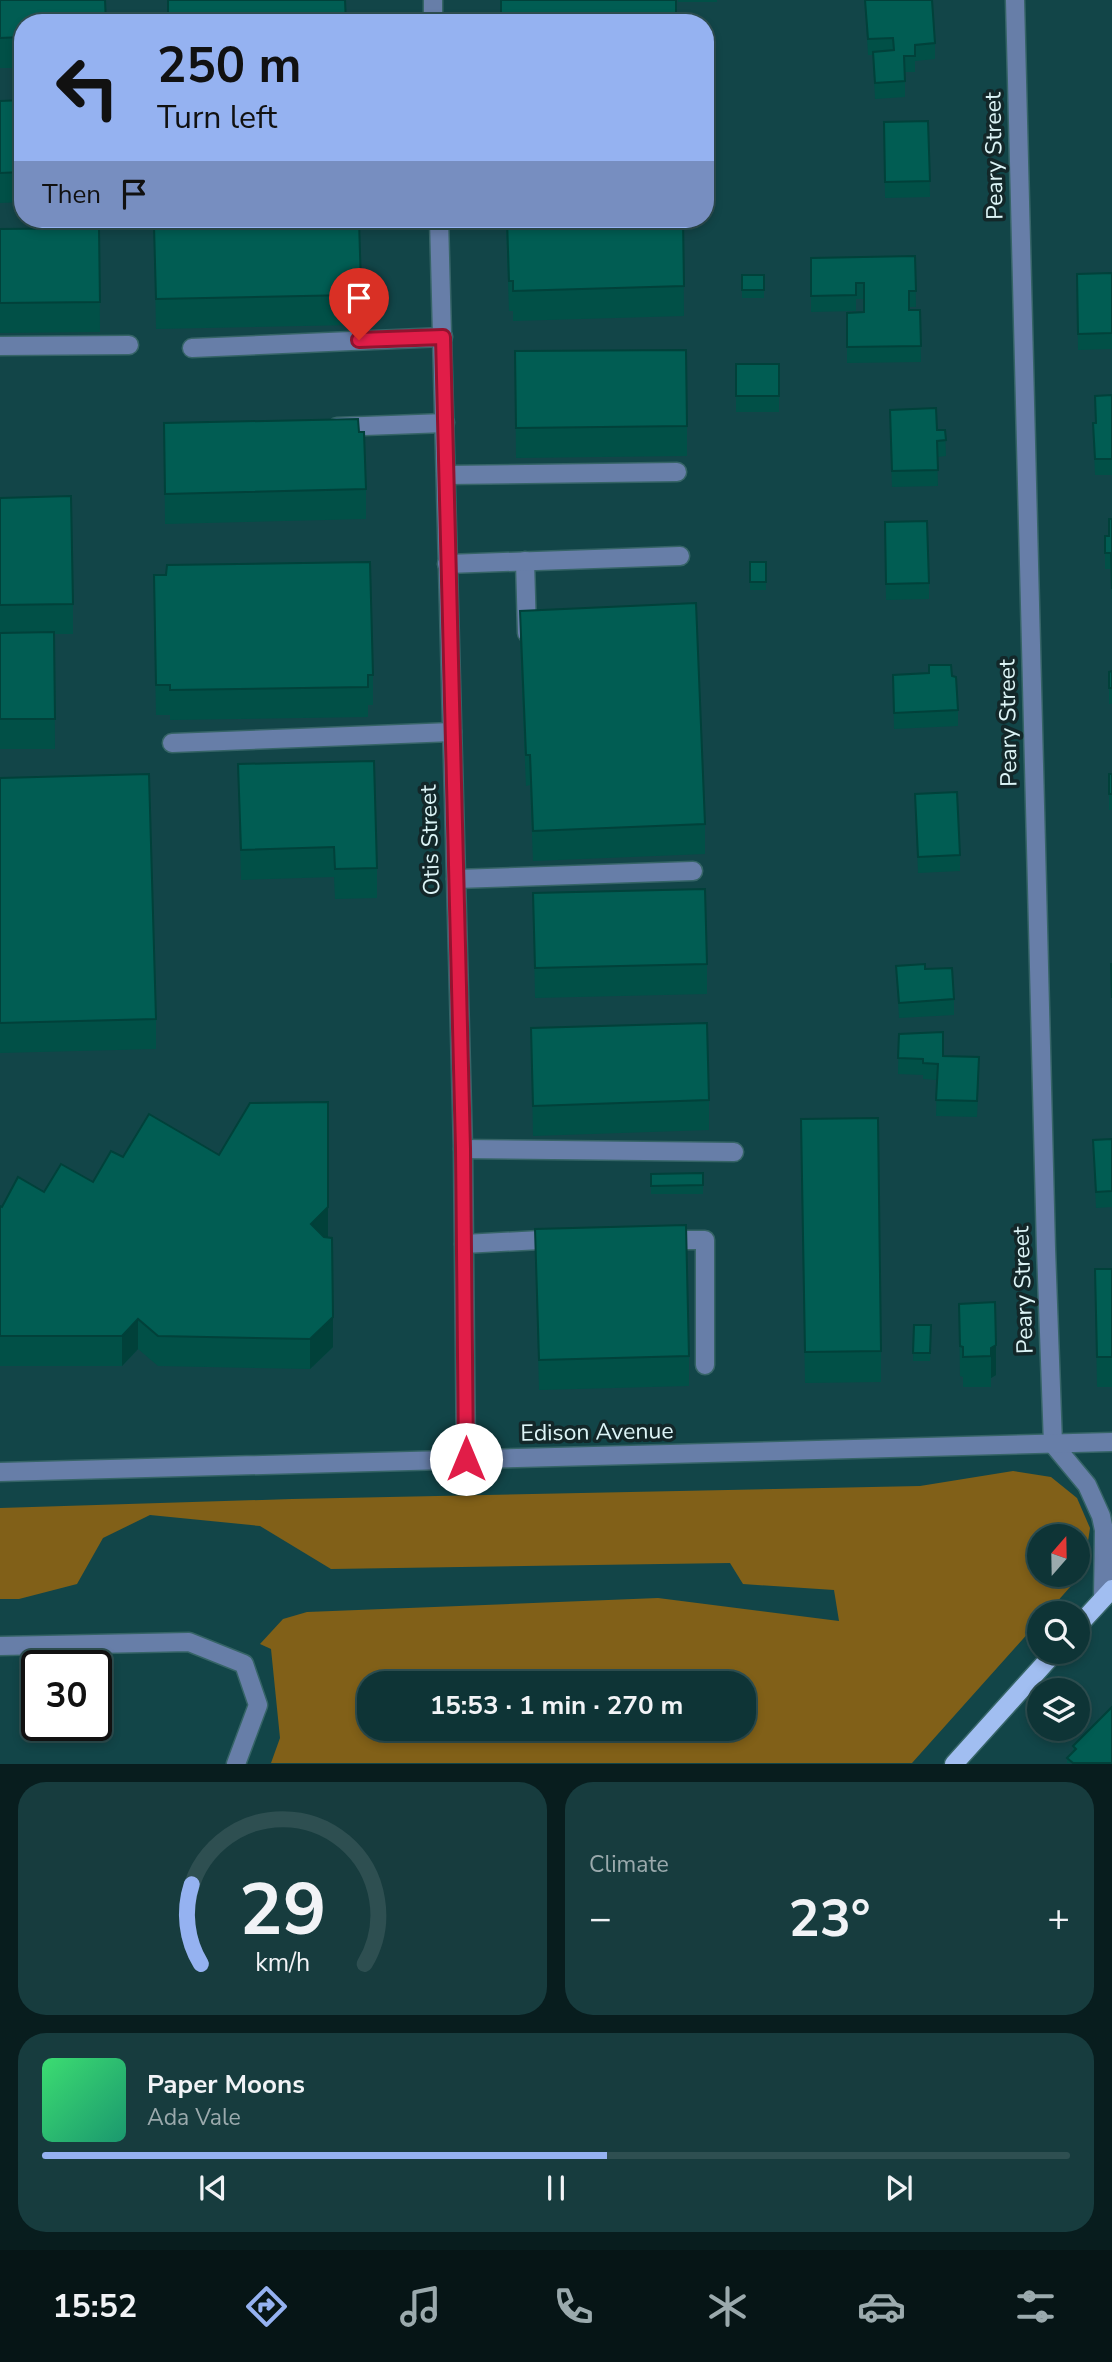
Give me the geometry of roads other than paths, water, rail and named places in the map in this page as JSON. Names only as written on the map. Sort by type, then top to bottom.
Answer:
[{"type":"main road","points":[[1090,1613],[1108,1594]]},
{"type":"main road","points":[[954,1763],[1044,1664]]},
{"type":"street","name":"Peary Street","points":[[1015,0],[1053,1444]]},
{"type":"street","name":"Otis Street","points":[[439,228],[463,1149],[466,1459]]},
{"type":"street","points":[[192,348],[443,337]]},
{"type":"street","points":[[0,346],[129,345]]},
{"type":"street","points":[[322,428],[445,423]]},
{"type":"street","points":[[446,475],[677,472]]},
{"type":"street","points":[[447,564],[680,556]]},
{"type":"street","points":[[525,561],[527,633]]},
{"type":"street","points":[[172,743],[452,732]]},
{"type":"street","points":[[456,879],[693,871]]},
{"type":"street","points":[[463,1149],[734,1152]]},
{"type":"street","points":[[464,1244],[570,1240]]},
{"type":"street","points":[[651,1240],[705,1240],[705,1365]]},
{"type":"street","name":"Edison Avenue","points":[[0,1472],[1112,1442]]},
{"type":"street","points":[[1053,1444],[1087,1485],[1101,1516],[1108,1594]]},
{"type":"street","points":[[0,1646],[189,1642],[244,1664],[258,1705],[236,1763]]}]
